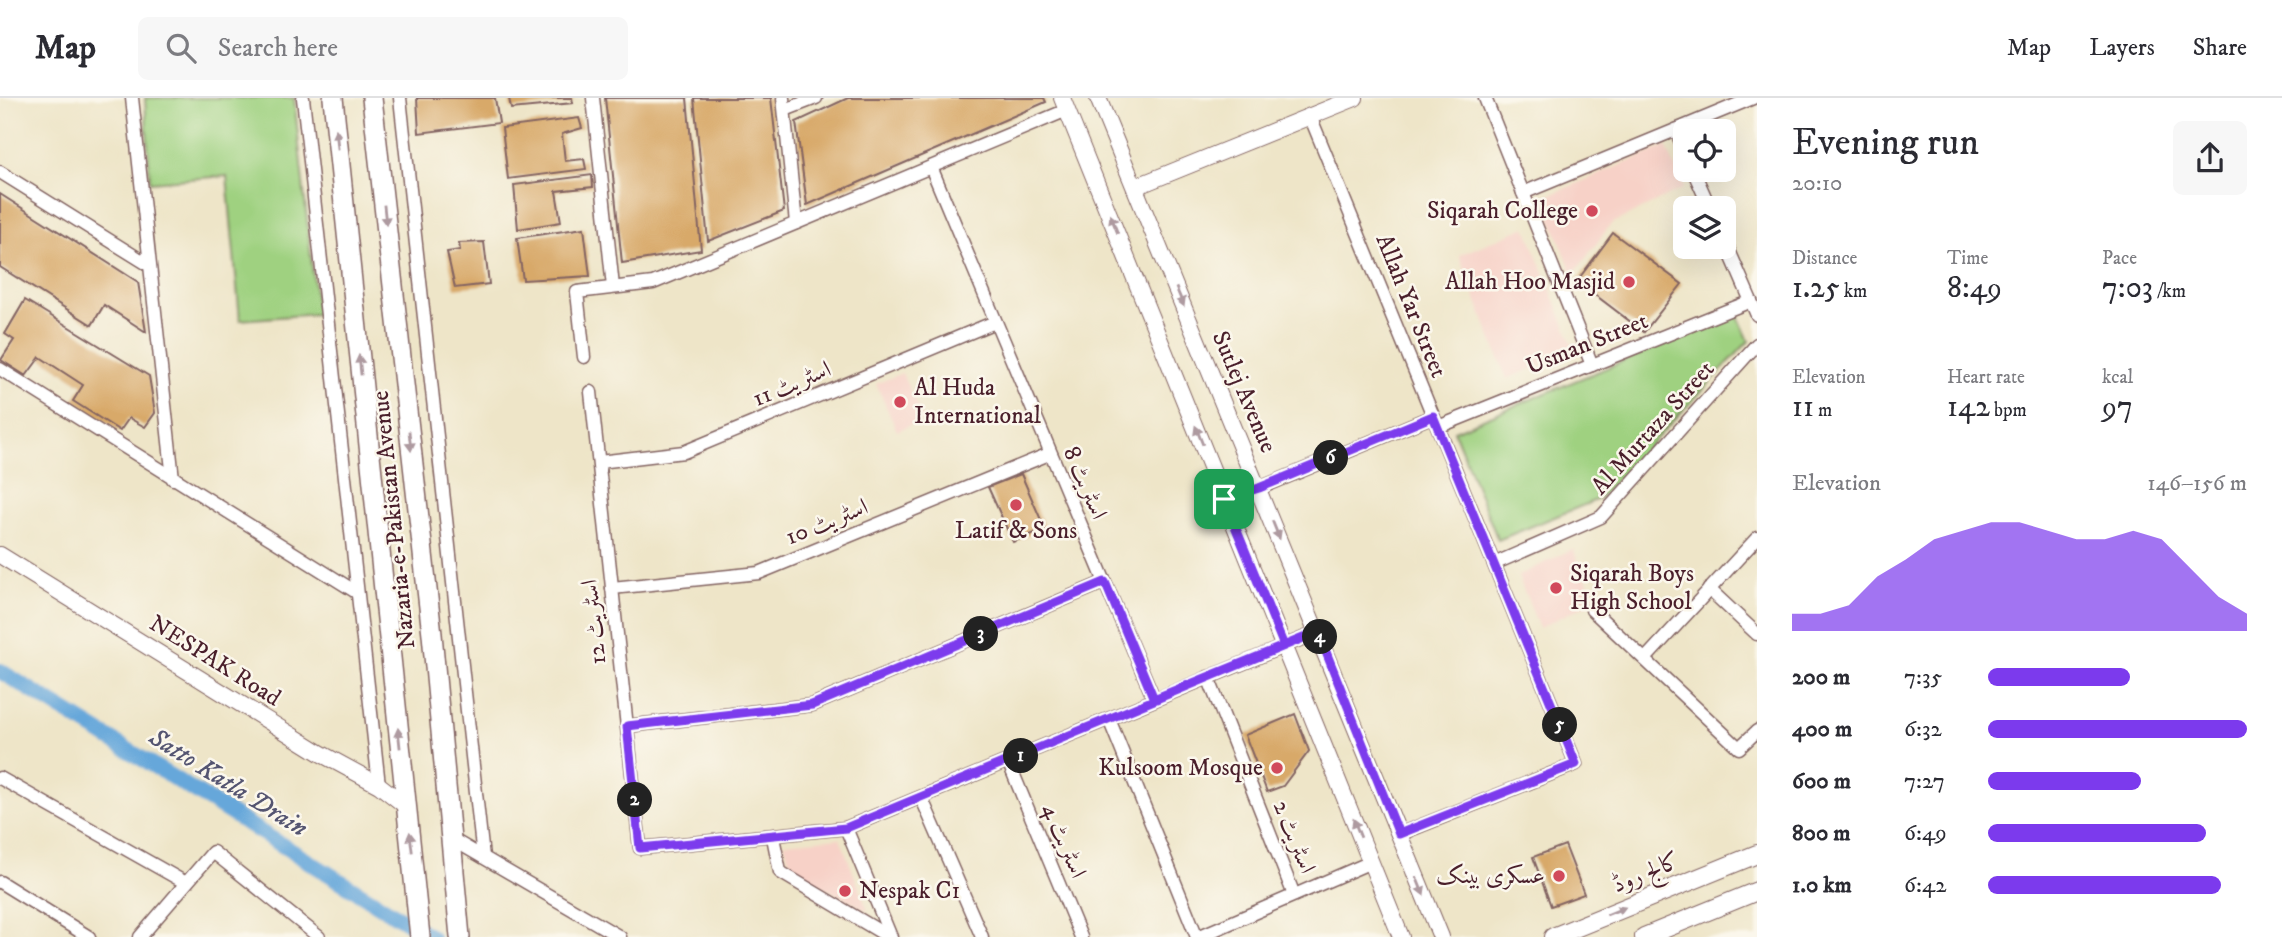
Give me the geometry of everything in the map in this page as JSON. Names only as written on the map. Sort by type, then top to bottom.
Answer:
[{"type":"main road","name":"Nazaria-e-Pakistan Avenue","points":[[333,98],[421,937]]},
{"type":"main road","name":"Nazaria-e-Pakistan Avenue","points":[[372,98],[432,634],[460,937]]},
{"type":"main road","name":"کالج روڈ","points":[[1553,937],[1757,855]]},
{"type":"main road","points":[[1644,937],[1757,891]]},
{"type":"street","points":[[132,98],[173,479]]},
{"type":"street","points":[[303,98],[379,785]]},
{"type":"street","points":[[400,98],[483,857]]},
{"type":"street","points":[[593,98],[613,287]]},
{"type":"street","points":[[796,223],[784,104],[816,98]]},
{"type":"street","name":"Sutlej Avenue","points":[[1098,98],[1441,937]]},
{"type":"street","points":[[1135,187],[1355,98]]},
{"type":"street","points":[[1485,98],[1592,365]]},
{"type":"street","points":[[1702,119],[1753,98]]},
{"type":"street","points":[[584,357],[577,292],[653,283],[931,167],[1065,104],[1401,937]]},
{"type":"street","name":"Allah Yar Street","points":[[1310,116],[1576,764],[1399,834]]},
{"type":"street","points":[[1523,193],[1673,131]]},
{"type":"street","name":"اسٹریٹ 8","points":[[931,167],[1049,454],[1154,699]]},
{"type":"street","points":[[0,172],[149,265]]},
{"type":"street","points":[[1733,259],[1757,315]]},
{"type":"street","name":"Usman Street","points":[[1224,499],[1592,365],[1751,301]]},
{"type":"street","name":"اسٹریٹ 11","points":[[599,462],[684,452],[995,322]]},
{"type":"street","name":"Al Murtaza Street","points":[[1496,564],[1601,517],[1757,344]]},
{"type":"street","points":[[0,369],[356,592]]},
{"type":"street","name":"اسٹریٹ 12","points":[[591,392],[640,848],[774,837]]},
{"type":"street","name":"اسٹریٹ 10","points":[[612,588],[759,573],[1049,454]]},
{"type":"street","points":[[1646,658],[1757,538]]},
{"type":"street","name":"NESPAK Road","points":[[0,555],[320,753],[379,785],[407,806]]},
{"type":"street","points":[[627,726],[812,705],[1105,582]]},
{"type":"street","points":[[1709,589],[1757,634]]},
{"type":"street","points":[[1592,610],[1740,748],[1757,731]]},
{"type":"street","points":[[890,937],[780,872],[774,837],[846,828],[922,799],[1318,632]]},
{"type":"street","name":"اسٹریٹ 2","points":[[1208,677],[1294,895]]},
{"type":"street","points":[[1109,719],[1198,937],[1371,862]]},
{"type":"street","name":"اسٹریٹ 4","points":[[1008,761],[1081,937]]},
{"type":"street","points":[[0,778],[186,883]]},
{"type":"street","points":[[922,799],[982,937]]},
{"type":"street","points":[[846,828],[890,937]]},
{"type":"street","points":[[450,838],[620,937]]},
{"type":"street","points":[[140,937],[213,852],[319,937]]},
{"type":"street","points":[[0,882],[89,937]]},
{"type":"shaded area","name":"Siqarah College","points":[[1666,146],[1673,162],[1673,182],[1681,182],[1684,188],[1611,224],[1573,275],[1543,198]]},
{"type":"shaded area","points":[[1526,227],[1575,351],[1507,379],[1459,255]]},
{"type":"shaded area","name":"Al Huda International","points":[[902,373],[923,419],[897,431],[876,384]]},
{"type":"shaded area","name":"Siqarah Boys High School","points":[[1573,549],[1595,600],[1539,628],[1518,576]]},
{"type":"shaded area","name":"Nespak C1","points":[[840,838],[868,911],[792,870],[784,843]]},
{"type":"green space","points":[[145,98],[294,98],[317,314],[240,320],[227,176],[150,182]]},
{"type":"green space","points":[[1737,314],[1749,341],[1599,499],[1498,540],[1454,431]]},
{"type":"building","points":[[417,98],[495,98],[499,123],[419,133]]},
{"type":"building","points":[[509,98],[572,98],[573,103],[511,109]]},
{"type":"building","points":[[605,98],[687,98],[701,250],[622,263]]},
{"type":"building","points":[[694,98],[771,98],[784,211],[708,241]]},
{"type":"building","points":[[848,98],[1044,98],[1046,102],[807,205],[796,122]]},
{"type":"building","points":[[579,118],[582,128],[562,134],[565,161],[584,159],[586,169],[508,179],[502,128]]},
{"type":"building","points":[[592,175],[593,187],[556,191],[561,222],[518,229],[514,185]]},
{"type":"building","points":[[0,194],[138,282],[146,332],[104,305],[92,325],[0,267]]},
{"type":"building","points":[[584,228],[590,276],[523,280],[517,238]]},
{"type":"building","name":"Allah Hoo Masjid","points":[[1613,233],[1682,284],[1644,332],[1577,281]]},
{"type":"building","points":[[484,242],[489,284],[455,288],[447,252],[460,250],[459,243]]},
{"type":"building","points":[[25,300],[149,376],[155,413],[145,427],[129,418],[120,431],[73,401],[83,385],[40,357],[26,376],[1,360],[14,340],[5,334]]},
{"type":"building","name":"Latif & Sons","points":[[1021,474],[1045,529],[1013,542],[988,487]]},
{"type":"building","name":"Kulsoom Mosque","points":[[1295,714],[1309,751],[1283,786],[1267,792],[1245,735]]},
{"type":"building","name":"عسکری بینک","points":[[1565,845],[1584,894],[1551,906],[1533,857]]},
{"type":"waterway","name":"Satto Katla Drain","points":[[0,671],[431,937]]},
{"type":"place","name":"Siqarah College","points":[[1592,211]]},
{"type":"place","name":"Allah Hoo Masjid","points":[[1629,282]]},
{"type":"place","name":"Al Huda International","points":[[900,402]]},
{"type":"place","name":"Latif & Sons","points":[[1016,505]]},
{"type":"place","name":"Siqarah Boys High School","points":[[1556,588]]},
{"type":"place","name":"Kulsoom Mosque","points":[[1277,768]]},
{"type":"place","name":"عسکری بینک","points":[[1559,876]]},
{"type":"place","name":"Nespak C1","points":[[845,891]]},
{"type":"route","points":[[1224,499],[1259,488],[1433,416],[1576,764],[1399,834],[1318,632],[1284,646],[1154,699],[1105,582],[812,705],[627,726],[640,848],[827,832],[846,828],[922,799],[1284,646],[1224,499]]}]
